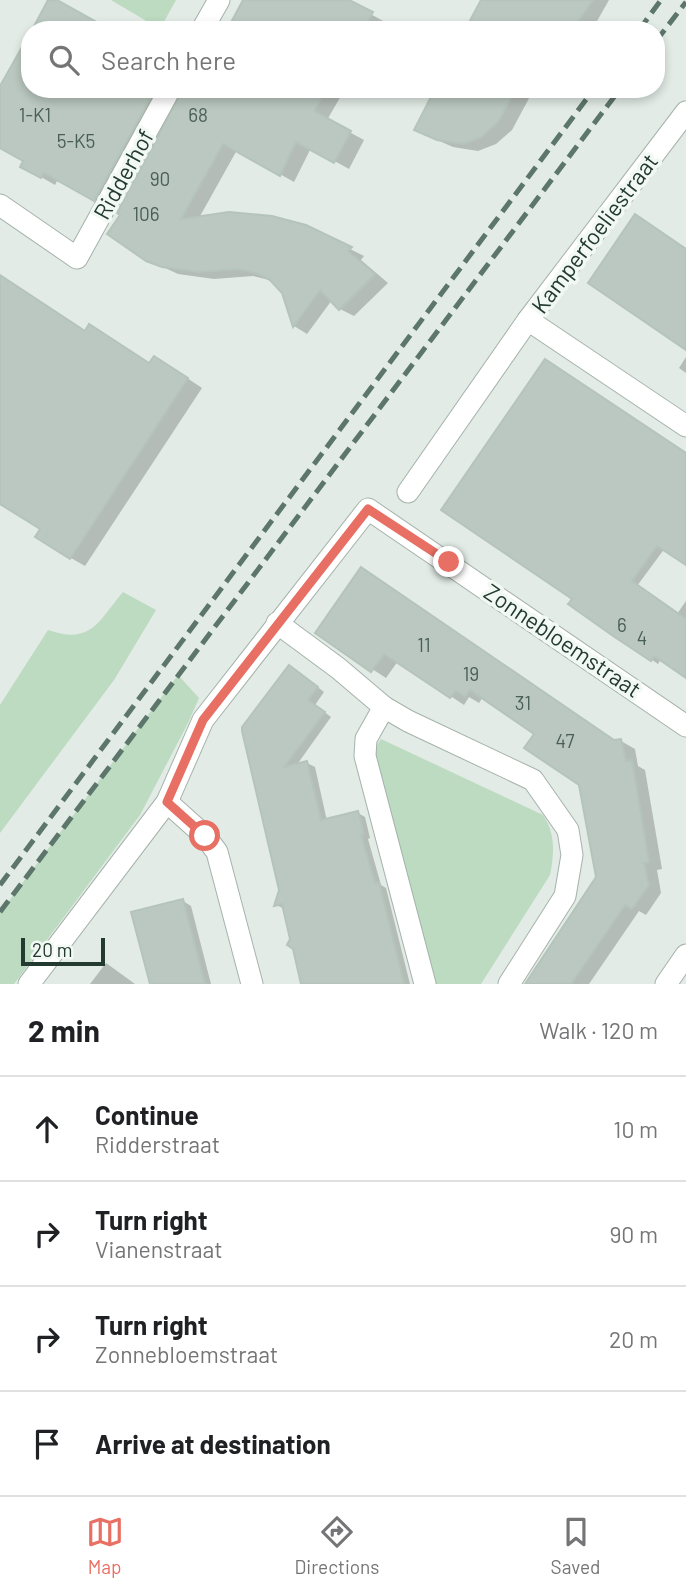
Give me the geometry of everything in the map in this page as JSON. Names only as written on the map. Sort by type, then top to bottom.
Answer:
[{"type":"street","points":[[207,21],[219,0]]},
{"type":"street","name":"Ridderhof","points":[[0,205],[77,258],[165,98]]},
{"type":"street","name":"Kamperfoeliestraat","points":[[408,492],[528,320],[686,113]]},
{"type":"street","name":"Kamperfoeliestraat","points":[[528,320],[686,426]]},
{"type":"street","name":"Zonnebloemstraat","points":[[277,623],[368,509],[686,726]]},
{"type":"street","points":[[29,984],[167,802],[203,720],[277,623],[338,668],[384,707],[533,780],[568,830],[572,855],[565,896],[509,984]]},
{"type":"street","points":[[384,707],[366,739],[365,756],[425,984]]},
{"type":"street","points":[[167,802],[205,836],[217,852],[252,984]]},
{"type":"street","points":[[666,984],[686,955]]},
{"type":"green space","points":[[111,0],[176,0],[164,21],[146,21]]},
{"type":"green space","points":[[123,592],[156,610],[114,680],[0,833],[0,705],[48,630],[74,635],[92,628]]},
{"type":"green space","points":[[178,675],[199,698],[140,815],[14,984],[0,984],[0,913]]},
{"type":"green space","points":[[381,739],[543,815],[547,822],[553,845],[550,875],[481,984],[435,984],[370,756]]},
{"type":"building","points":[[48,0],[57,0],[95,21],[37,21]]},
{"type":"building","points":[[243,0],[349,0],[373,12],[368,21],[232,21]]},
{"type":"building","points":[[481,0],[593,0],[578,21],[470,21]]},
{"type":"building","points":[[21,49],[21,98],[150,98],[94,201],[44,173],[41,178],[20,167],[23,161],[0,148],[0,86]]},
{"type":"building","points":[[178,98],[322,98],[314,111],[351,131],[334,163],[296,142],[280,176],[223,144],[181,219],[229,212],[272,216],[306,225],[352,247],[348,251],[375,274],[339,310],[320,290],[293,327],[282,293],[270,280],[238,269],[199,272],[162,267],[146,261],[107,234],[120,215],[117,213]]},
{"type":"building","points":[[430,98],[511,98],[498,122],[482,137],[464,144],[437,140],[414,130]]},
{"type":"building","points":[[635,214],[686,249],[686,350],[588,283]]},
{"type":"building","points":[[0,275],[85,331],[89,324],[149,363],[154,356],[188,378],[70,559],[35,537],[40,529],[0,504]]},
{"type":"building","points":[[545,359],[686,453],[686,565],[657,546],[632,581],[686,619],[686,678],[654,656],[651,661],[613,636],[568,604],[572,599],[441,510]]},
{"type":"building","points":[[361,567],[614,740],[621,739],[626,761],[632,760],[649,862],[644,863],[649,885],[632,909],[625,905],[571,984],[525,984],[596,877],[579,785],[524,748],[534,734],[470,690],[465,697],[456,691],[450,698],[384,654],[371,672],[315,633]]},
{"type":"building","points":[[289,665],[318,687],[308,700],[325,712],[284,767],[307,761],[321,820],[358,811],[364,834],[361,835],[375,883],[379,882],[404,984],[301,984],[293,949],[287,945],[290,939],[282,904],[274,906],[279,890],[242,731],[242,727]]},
{"type":"building","points":[[183,899],[205,984],[150,984],[131,912]]},
{"type":"railway","points":[[646,21],[661,0]]},
{"type":"railway","points":[[665,29],[686,2]]},
{"type":"railway","points":[[0,885],[587,98]]},
{"type":"railway","points":[[0,912],[613,98]]},
{"type":"route","points":[[205,836],[167,802],[203,720],[368,509],[449,562]]}]
